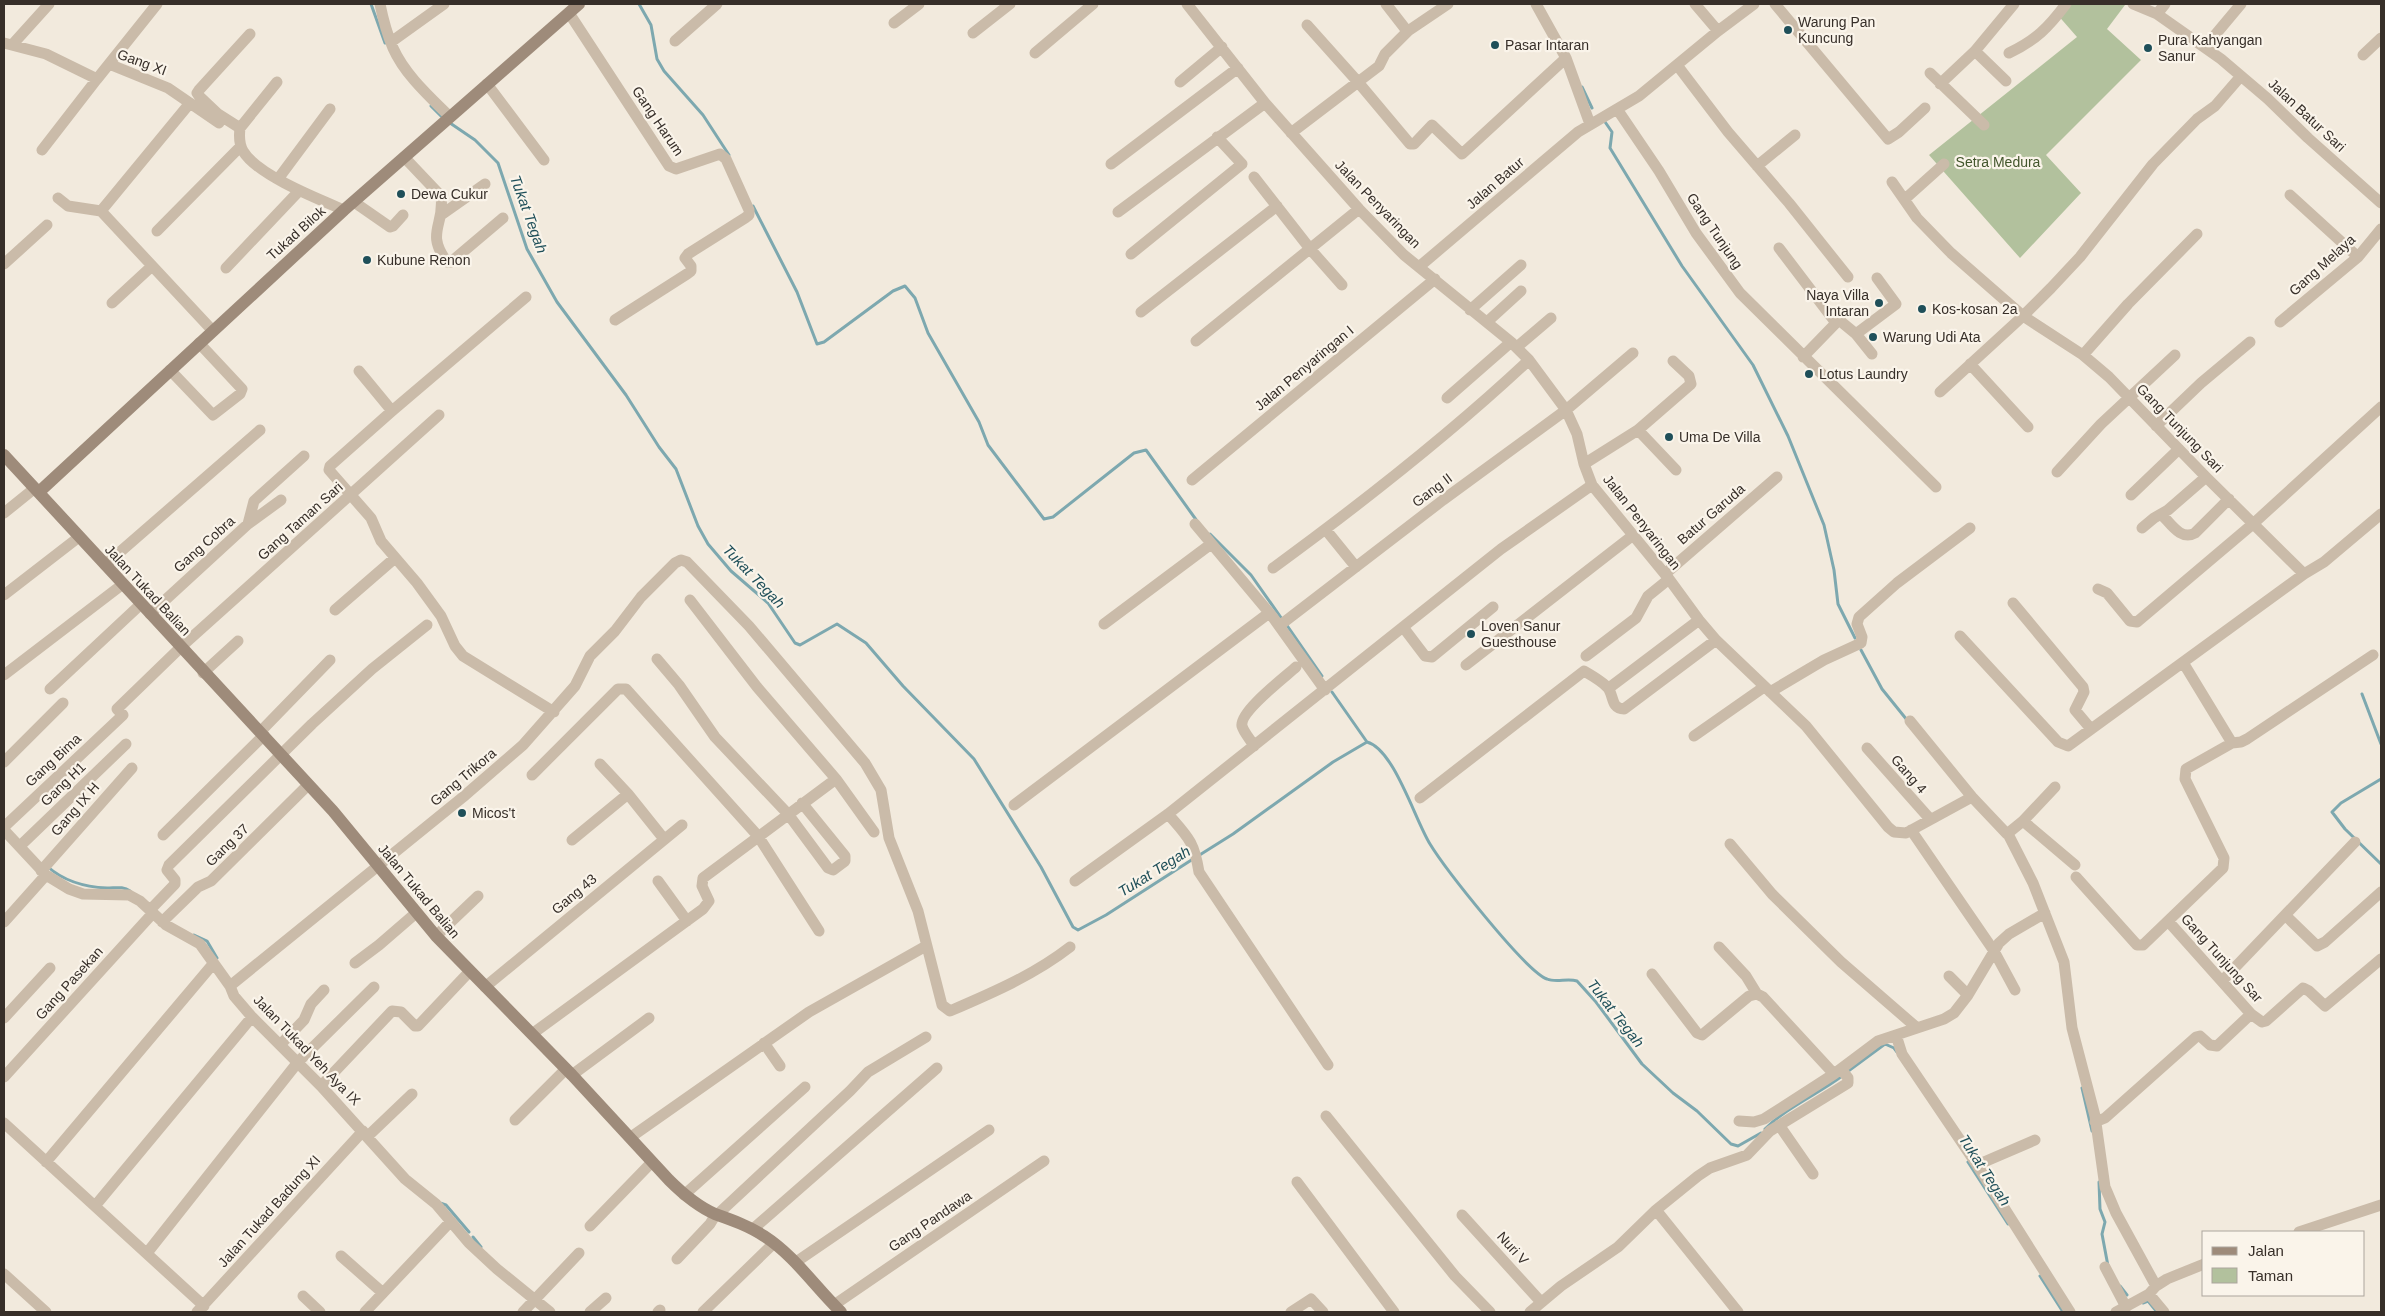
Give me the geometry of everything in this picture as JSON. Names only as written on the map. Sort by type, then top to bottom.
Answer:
[{"type":"street","points":[[8,44],[49,4]]},
{"type":"street","points":[[109,64],[157,4]]},
{"type":"street","points":[[380,4],[391,42],[405,67],[446,120]]},
{"type":"street","points":[[391,42],[444,4]]},
{"type":"street","name":"Tukad Bilok","points":[[37,490],[344,210],[579,4]]},
{"type":"street","points":[[675,41],[717,4]]},
{"type":"street","points":[[894,23],[919,4]]},
{"type":"street","points":[[973,33],[1010,4]]},
{"type":"street","points":[[1035,53],[1093,4]]},
{"type":"street","name":"Jalan Penyaringan","points":[[1187,4],[1265,103],[1359,209],[1404,255],[1420,266],[1470,310],[1514,344],[1529,360],[1566,410],[1577,434],[1584,464],[1592,485],[1632,536],[1667,576],[1699,620],[1716,640],[1806,726],[1888,827],[1900,833],[1911,830]]},
{"type":"street","points":[[1386,4],[1407,31]]},
{"type":"street","points":[[1291,133],[1379,66],[1385,54],[1407,31],[1448,4]]},
{"type":"street","points":[[1536,4],[1566,58],[1590,124]]},
{"type":"street","points":[[1695,4],[1718,31]]},
{"type":"street","name":"Jalan Batur","points":[[1420,266],[1526,175],[1590,124],[1639,96],[1754,4]]},
{"type":"street","points":[[1775,4],[1888,139],[1899,132],[1925,108]]},
{"type":"street","points":[[1940,84],[1975,51],[2014,4]]},
{"type":"street","points":[[2009,53],[2036,38],[2048,28],[2066,4]]},
{"type":"street","name":"Jalan Batur Sari","points":[[2133,4],[2157,14],[2205,47],[2241,76],[2381,203]]},
{"type":"street","points":[[2157,14],[2165,4]]},
{"type":"street","points":[[2205,47],[2241,4]]},
{"type":"street","name":"Gang Harum","points":[[569,13],[669,166],[676,169],[720,154],[726,159],[749,210],[749,215],[745,218],[688,254],[685,258],[691,271],[615,320]]},
{"type":"street","points":[[1307,25],[1410,144],[1414,144],[1432,125],[1462,154],[1566,58]]},
{"type":"street","points":[[250,34],[197,93],[240,137],[249,158],[278,179],[299,191],[344,210]]},
{"type":"street","points":[[2363,56],[2381,38]]},
{"type":"street","points":[[8,44],[46,54],[97,79]]},
{"type":"street","points":[[1180,82],[1222,47]]},
{"type":"street","points":[[1975,51],[2006,81]]},
{"type":"street","name":"Gang XI","points":[[42,150],[109,64],[168,88],[240,137]]},
{"type":"street","points":[[1677,65],[1728,132],[1848,276]]},
{"type":"street","points":[[1111,164],[1238,68]]},
{"type":"street","points":[[1930,73],[1984,125]]},
{"type":"street","points":[[1940,392],[2023,316],[2080,257],[2153,164],[2196,119],[2215,106],[2241,76]]},
{"type":"street","points":[[157,231],[240,137],[278,82]]},
{"type":"street","points":[[486,84],[544,160]]},
{"type":"street","points":[[101,211],[190,103]]},
{"type":"street","points":[[1118,212],[1265,103]]},
{"type":"street","points":[[278,179],[330,109]]},
{"type":"street","name":"Gang Tunjung","points":[[1617,109],[1718,265],[1740,293],[1936,488]]},
{"type":"street","points":[[1757,166],[1795,135]]},
{"type":"street","points":[[1132,254],[1242,164],[1217,137]]},
{"type":"street","points":[[404,157],[440,194],[441,215],[436,243],[449,263],[503,218]]},
{"type":"street","points":[[1905,199],[1944,164]]},
{"type":"street","points":[[1254,177],[1310,250],[1342,285]]},
{"type":"street","name":"Gang Tunjung Sari","points":[[1892,182],[1917,218],[1951,253],[2023,316],[2083,354],[2129,396],[2206,477],[2304,574]]},
{"type":"street","points":[[441,215],[485,184]]},
{"type":"street","points":[[226,268],[299,191]]},
{"type":"street","points":[[2290,195],[2358,257]]},
{"type":"street","points":[[58,198],[68,206],[101,211],[212,330]]},
{"type":"street","points":[[354,202],[390,226],[394,226],[403,215]]},
{"type":"street","points":[[1141,312],[1277,206]]},
{"type":"street","points":[[1196,341],[1359,209]]},
{"type":"street","points":[[4,264],[47,225]]},
{"type":"street","name":"Gang Melaya","points":[[2280,322],[2358,257],[2381,229]]},
{"type":"street","points":[[2083,354],[2128,304],[2197,234]]},
{"type":"street","points":[[1780,248],[1836,323]]},
{"type":"street","points":[[1470,310],[1521,265]]},
{"type":"street","points":[[112,303],[152,266]]},
{"type":"street","points":[[1856,334],[1896,304],[1877,278]]},
{"type":"street","name":"Jalan Penyaringan I","points":[[1192,480],[1435,279]]},
{"type":"street","points":[[1486,322],[1521,291]]},
{"type":"street","points":[[526,297],[392,410],[330,466],[330,473],[371,518],[381,541],[417,582],[440,616],[455,646],[463,656],[554,712]]},
{"type":"street","points":[[1447,398],[1514,344],[1551,318]]},
{"type":"street","points":[[1803,357],[1840,320],[1856,334],[1872,354]]},
{"type":"street","points":[[2156,426],[2214,371],[2250,342]]},
{"type":"street","points":[[170,370],[213,415],[216,415],[240,394],[242,389],[199,343]]},
{"type":"street","name":"Gang II","points":[[1283,623],[1566,410],[1633,353]]},
{"type":"street","points":[[2057,472],[2129,396],[2175,355]]},
{"type":"street","points":[[1273,568],[1326,530],[1468,417],[1529,360]]},
{"type":"street","points":[[1584,464],[1638,430],[1691,384],[1689,376],[1673,361]]},
{"type":"street","points":[[1970,364],[2028,427]]},
{"type":"street","points":[[359,371],[392,410]]},
{"type":"street","points":[[2098,589],[2107,593],[2130,621],[2137,622],[2254,523],[2381,407]]},
{"type":"street","name":"Gang Taman Sari","points":[[123,715],[117,709],[181,648],[439,415]]},
{"type":"street","points":[[105,565],[260,430]]},
{"type":"street","points":[[1638,430],[1676,470]]},
{"type":"street","points":[[2131,495],[2179,449]]},
{"type":"street","name":"Jalan Tukad Balian","points":[[4,455],[344,823],[436,936],[569,1072],[684,1195],[717,1214],[753,1229],[774,1243],[796,1262],[838,1310]]},
{"type":"street","points":[[248,524],[254,501],[304,456]]},
{"type":"street","name":"Batur Garuda","points":[[1586,656],[1636,618],[1648,596],[1667,576],[1777,477]]},
{"type":"street","points":[[2142,528],[2154,518],[2162,515],[2206,477]]},
{"type":"street","points":[[1075,881],[1168,814],[1501,549],[1592,485]]},
{"type":"street","points":[[4,513],[37,490]]},
{"type":"street","points":[[2162,515],[2182,534],[2189,536],[2196,533],[2229,498]]},
{"type":"street","name":"Gang Cobra","points":[[50,689],[248,524],[281,500]]},
{"type":"street","points":[[1960,636],[2058,742],[2066,746],[2073,744],[2091,728],[2184,664],[2304,574],[2324,562],[2381,514]]},
{"type":"street","points":[[1195,524],[1269,613],[1283,623],[1325,690]]},
{"type":"street","points":[[1694,736],[1767,689],[1861,643],[1862,637],[1856,624],[1859,617],[1897,583],[1970,528]]},
{"type":"street","points":[[1326,530],[1356,567]]},
{"type":"street","points":[[1466,665],[1632,536]]},
{"type":"street","points":[[4,595],[79,537]]},
{"type":"street","points":[[1104,624],[1211,544]]},
{"type":"street","points":[[335,610],[395,558]]},
{"type":"street","name":"Gang Trikora","points":[[230,986],[524,745],[575,686],[590,656],[607,639],[656,581],[675,562],[681,560],[687,562],[749,626],[865,763],[881,790],[889,838],[918,911],[926,946]]},
{"type":"street","points":[[4,675],[123,584]]},
{"type":"street","points":[[690,600],[757,686],[836,779],[874,832]]},
{"type":"street","points":[[2013,603],[2082,687],[2084,692],[2075,710],[2091,728]]},
{"type":"street","points":[[1403,627],[1425,656],[1432,657],[1493,607]]},
{"type":"street","points":[[1014,805],[1269,613]]},
{"type":"street","points":[[1608,688],[1699,620]]},
{"type":"street","points":[[281,754],[372,669],[427,625]]},
{"type":"street","points":[[1420,798],[1584,671],[1608,688],[1615,705],[1624,709],[1716,640]]},
{"type":"street","points":[[203,672],[238,642]]},
{"type":"street","name":"Gang Tunjung Sar","points":[[2374,655],[2247,739],[2242,742],[2232,743],[2186,769],[2185,779],[2224,858],[2224,864],[2220,872],[2168,921],[2258,1021],[2266,1021],[2303,988],[2325,1006],[2381,960]]},
{"type":"street","points":[[657,659],[679,685],[715,737],[788,814],[828,868],[833,870],[845,861],[845,856],[802,803]]},
{"type":"street","points":[[163,835],[262,734],[330,660]]},
{"type":"street","points":[[2184,664],[2232,743]]},
{"type":"street","points":[[1254,746],[1242,727],[1242,719],[1248,710],[1296,667]]},
{"type":"street","points":[[532,775],[618,690],[623,688],[758,836],[819,932]]},
{"type":"street","points":[[4,762],[63,703]]},
{"type":"street","name":"Gang Bima","points":[[4,829],[123,715]]},
{"type":"street","points":[[1910,721],[1972,797],[2008,834],[2033,883],[2064,962],[2072,1028],[2095,1122],[2105,1187],[2164,1312]]},
{"type":"street","name":"Gang H1","points":[[20,846],[126,744]]},
{"type":"street","name":"Gang 4","points":[[1866,748],[1930,820]]},
{"type":"street","name":"Gang Pasekan","points":[[5,1074],[175,883],[168,872],[168,867],[281,754]]},
{"type":"street","points":[[600,764],[628,794],[664,838]]},
{"type":"street","name":"Gang IX H","points":[[4,922],[132,768]]},
{"type":"street","points":[[532,1034],[708,903],[709,897],[702,886],[703,878],[836,779]]},
{"type":"street","name":"Gang 37","points":[[162,922],[198,887],[212,881],[308,785]]},
{"type":"street","points":[[2008,834],[2055,787]]},
{"type":"street","points":[[572,840],[628,794]]},
{"type":"street","points":[[1972,797],[1911,830],[1994,951],[2015,990]]},
{"type":"street","points":[[1168,814],[1190,838],[1196,850],[1199,872],[1328,1065]]},
{"type":"street","points":[[2023,821],[2075,865]]},
{"type":"street","name":"Gang 43","points":[[485,987],[682,825]]},
{"type":"street","name":"Jalan Tukad Yeh Aya IX","points":[[4,829],[43,873],[69,889],[83,894],[129,896],[151,911],[162,922],[200,944],[230,986],[234,996],[252,1017],[321,1086],[405,1179],[436,1204],[469,1243],[550,1312]]},
{"type":"street","points":[[2222,982],[2355,842]]},
{"type":"street","points":[[1730,844],[1786,908],[1841,962],[1916,1028]]},
{"type":"street","points":[[2076,877],[2139,946],[2143,945],[2168,921]]},
{"type":"street","points":[[658,881],[686,921]]},
{"type":"street","points":[[2285,915],[2317,946],[2325,942],[2381,892]]},
{"type":"street","points":[[436,936],[478,896]]},
{"type":"street","points":[[355,963],[380,945],[416,913]]},
{"type":"street","points":[[1739,1120],[1754,1122],[1764,1119],[1842,1073],[1872,1045],[1950,1016],[1958,1009],[1968,995],[2003,939],[2044,913]]},
{"type":"street","points":[[630,1138],[809,1012],[926,946],[942,1005],[950,1011],[1020,979],[1070,947]]},
{"type":"street","points":[[1530,1312],[1561,1286],[1603,1259],[1656,1210],[1710,1168],[1747,1155],[1770,1131],[1848,1083],[1842,1073],[1763,997],[1757,994],[1746,976],[1719,947]]},
{"type":"street","points":[[46,1162],[213,964]]},
{"type":"street","points":[[4,1018],[50,968]]},
{"type":"street","points":[[321,1086],[392,1011],[401,1012],[418,1026],[470,971]]},
{"type":"street","points":[[1652,974],[1697,1033],[1702,1036],[1750,996],[1757,994]]},
{"type":"street","points":[[1949,976],[1968,995]]},
{"type":"street","points":[[147,1253],[298,1062],[374,987]]},
{"type":"street","points":[[280,1045],[304,1020],[311,1004],[324,990]]},
{"type":"street","points":[[2095,1122],[2105,1118],[2196,1037],[2200,1036],[2210,1045],[2217,1046],[2251,1014]]},
{"type":"street","points":[[95,1206],[252,1017]]},
{"type":"street","points":[[515,1120],[569,1072],[649,1018]]},
{"type":"street","points":[[1896,1035],[1902,1054],[1977,1164],[2070,1312]]},
{"type":"street","points":[[677,1258],[710,1224],[717,1214],[850,1091],[862,1076],[926,1037]]},
{"type":"street","points":[[764,1043],[780,1066]]},
{"type":"street","points":[[753,1229],[937,1068]]},
{"type":"street","points":[[684,1195],[805,1087]]},
{"type":"street","name":"Jalan Tukad Badung XI","points":[[200,1309],[365,1133],[412,1094]]},
{"type":"street","points":[[1326,1116],[1483,1310]]},
{"type":"street","points":[[4,1123],[147,1253],[200,1309]]},
{"type":"street","points":[[1780,1125],[1812,1174]]},
{"type":"street","points":[[796,1262],[989,1130]]},
{"type":"street","points":[[1977,1164],[2035,1140]]},
{"type":"street","name":"Gang Pandawa","points":[[838,1310],[1044,1161]]},
{"type":"street","points":[[590,1226],[652,1162]]},
{"type":"street","points":[[1297,1182],[1394,1312]]},
{"type":"street","points":[[2301,1231],[2381,1205]]},
{"type":"street","points":[[1656,1210],[1738,1312]]},
{"type":"street","name":"Nuri V","points":[[1462,1215],[1541,1302]]},
{"type":"street","points":[[365,1312],[451,1221]]},
{"type":"street","points":[[703,1312],[774,1243]]},
{"type":"street","points":[[522,1312],[579,1253]]},
{"type":"street","points":[[341,1256],[382,1293]]},
{"type":"street","points":[[2105,1267],[2121,1310],[2176,1274],[2202,1265]]},
{"type":"street","points":[[4,1274],[46,1312]]},
{"type":"street","points":[[303,1296],[320,1312]]},
{"type":"street","points":[[590,1312],[606,1298]]},
{"type":"street","points":[[1291,1312],[1311,1299],[1323,1312]]},
{"type":"green space","name":"Setra Medura","points":[[2063,4],[2125,5],[2107,29],[2141,60],[2046,155],[2081,193],[2020,258],[1929,155],[2077,37],[2056,13]]},
{"type":"waterway","name":"Tukat Tegah","points":[[371,4],[385,43]]},
{"type":"waterway","points":[[639,4],[651,25],[657,59],[664,71],[703,115],[729,155]]},
{"type":"waterway","points":[[1582,87],[1592,108]]},
{"type":"waterway","name":"Tukat Tegah","points":[[431,106],[441,116]]},
{"type":"waterway","points":[[1603,119],[1612,132],[1610,148],[1682,266],[1753,365],[1788,436],[1824,525],[1834,570],[1838,604],[1855,638]]},
{"type":"waterway","name":"Tukat Tegah","points":[[450,123],[475,140],[498,163],[527,249],[557,302],[626,395],[659,447],[676,469],[698,526],[708,544],[731,571],[768,603],[795,643],[800,645],[837,624],[866,643],[903,686],[974,759],[1041,867],[1073,927],[1078,930],[1106,915],[1193,859]]},
{"type":"waterway","points":[[753,206],[797,292],[817,344],[824,342],[893,291],[905,286],[915,298],[928,333],[979,422],[988,445],[1044,519],[1053,517],[1134,453],[1146,450],[1197,521]]},
{"type":"waterway","points":[[1210,534],[1251,575],[1282,619]]},
{"type":"waterway","points":[[1286,624],[1322,676]]},
{"type":"waterway","points":[[1861,650],[1882,689],[1907,720]]},
{"type":"waterway","points":[[1332,692],[1367,742]]},
{"type":"waterway","points":[[2362,694],[2381,744]]},
{"type":"waterway","name":"Tukat Tegah","points":[[1198,856],[1233,834],[1333,762],[1367,742],[1377,747],[1395,771],[1424,833],[1438,856],[1467,895],[1521,958],[1547,979],[1554,981],[1577,981],[1596,1002],[1642,1064],[1673,1093],[1697,1111],[1731,1144],[1738,1146],[1761,1133]]},
{"type":"waterway","points":[[2381,779],[2341,803],[2332,812],[2345,829],[2381,864]]},
{"type":"waterway","points":[[48,867],[76,883],[107,888],[122,888],[130,891]]},
{"type":"waterway","points":[[194,935],[207,941],[217,958]]},
{"type":"waterway","name":"Tukat Tegah","points":[[1847,1072],[1885,1044],[1894,1048],[1897,1052]]},
{"type":"waterway","name":"Tukat Tegah","points":[[1765,1129],[1793,1107],[1842,1076]]},
{"type":"waterway","points":[[2082,1088],[2092,1131]]},
{"type":"waterway","name":"Tukat Tegah","points":[[1968,1162],[2008,1224]]},
{"type":"waterway","points":[[2099,1182],[2100,1209],[2105,1222],[2102,1234],[2108,1266]]},
{"type":"waterway","points":[[440,1203],[446,1205],[469,1232]]},
{"type":"waterway","points":[[473,1237],[481,1247]]},
{"type":"waterway","name":"Tukat Tegah","points":[[2040,1276],[2063,1312]]},
{"type":"waterway","points":[[2120,1286],[2127,1295]]},
{"type":"waterway","points":[[2143,1303],[2148,1301],[2157,1312]]},
{"type":"place","name":"Warung Pan Kuncung","points":[[1788,30]]},
{"type":"place","name":"Pasar Intaran","points":[[1495,45]]},
{"type":"place","name":"Pura Kahyangan Sanur","points":[[2148,48]]},
{"type":"place","name":"Dewa Cukur","points":[[401,194]]},
{"type":"place","name":"Kubune Renon","points":[[367,260]]},
{"type":"place","name":"Naya Villa Intaran","points":[[1879,303]]},
{"type":"place","name":"Kos-kosan 2a","points":[[1922,309]]},
{"type":"place","name":"Warung Udi Ata","points":[[1873,337]]},
{"type":"place","name":"Lotus Laundry","points":[[1809,374]]},
{"type":"place","name":"Uma De Villa","points":[[1669,437]]},
{"type":"place","name":"Loven Sanur Guesthouse","points":[[1471,634]]},
{"type":"place","name":"Micos't","points":[[462,813]]}]
